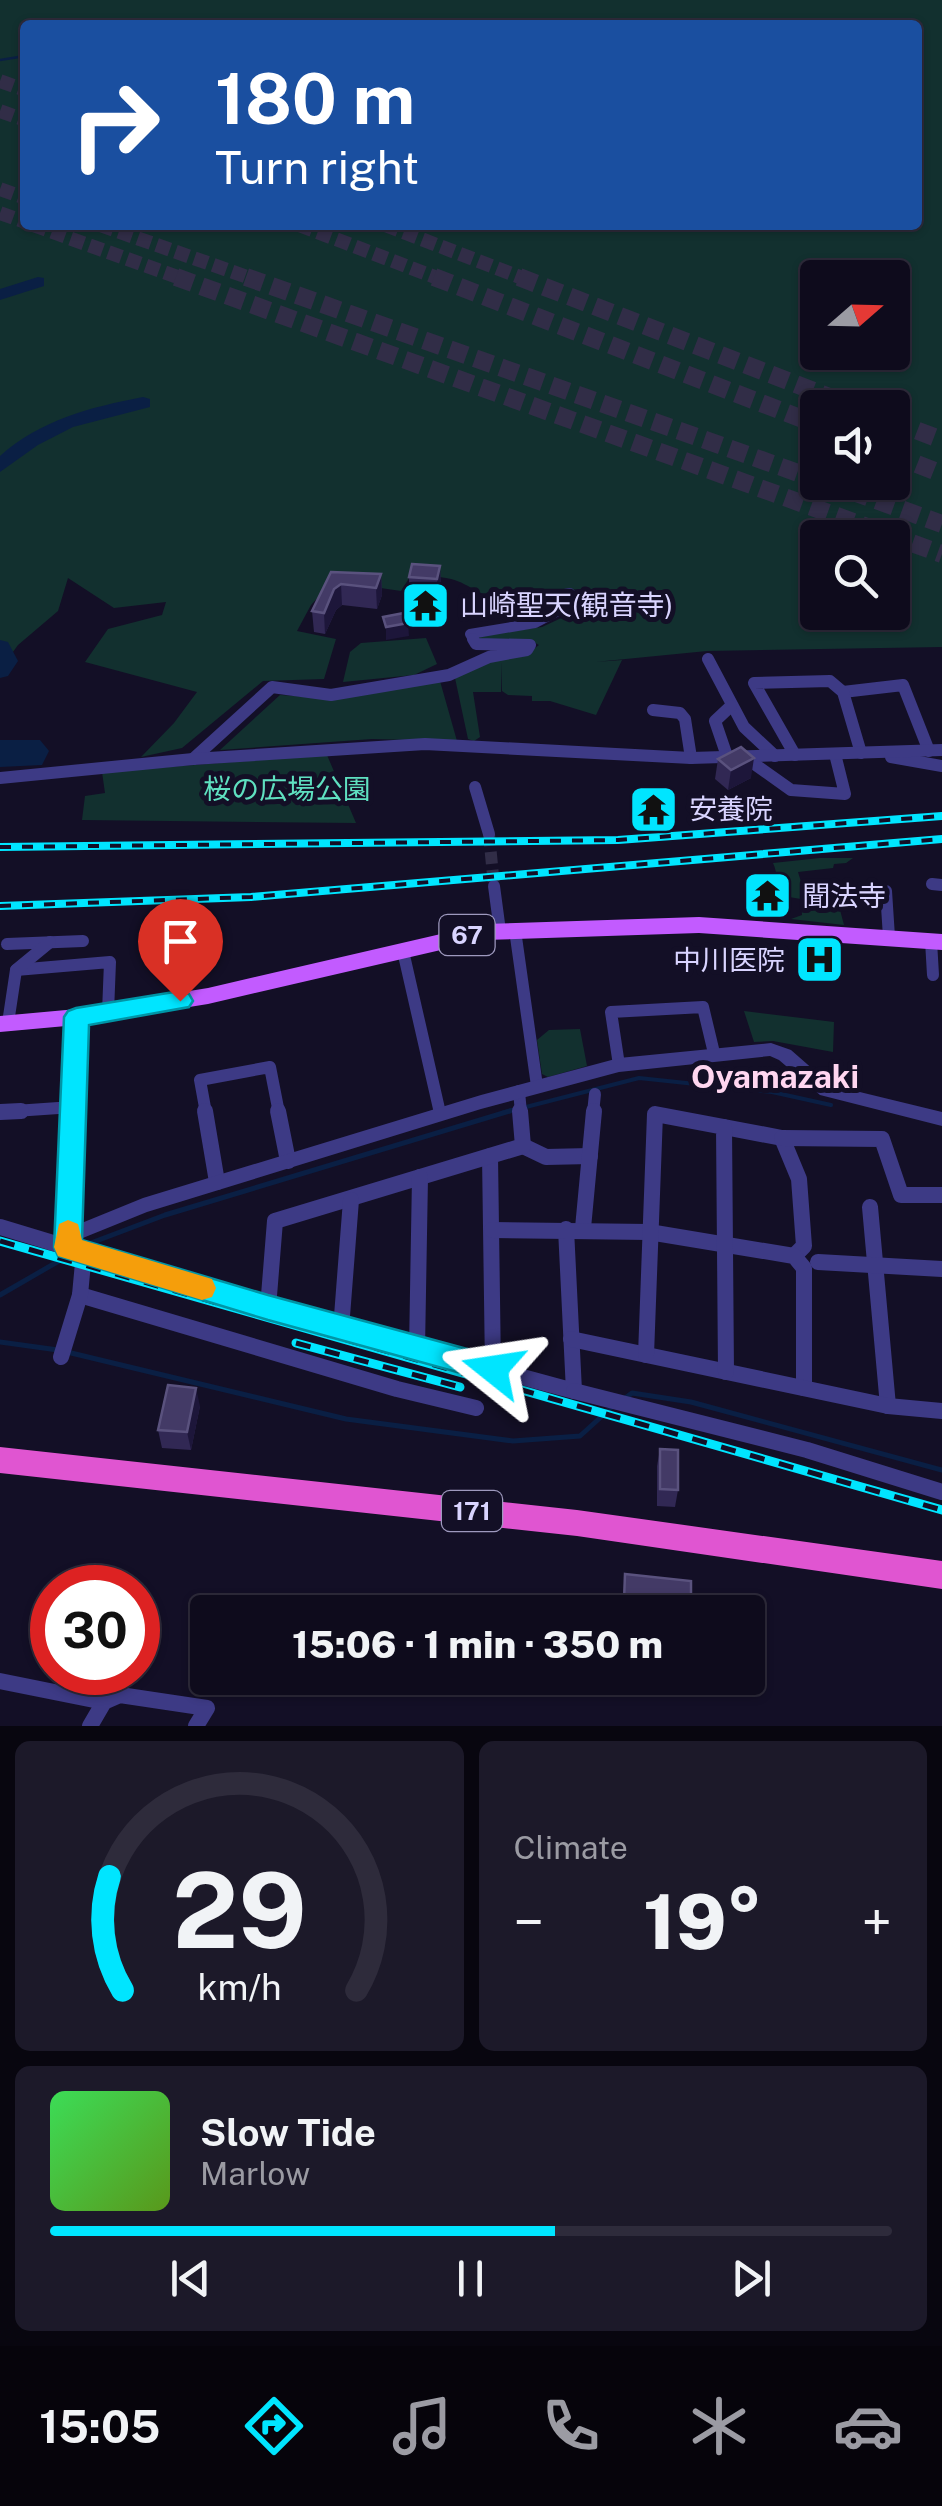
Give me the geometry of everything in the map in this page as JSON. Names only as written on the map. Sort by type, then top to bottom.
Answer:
[{"type":"highway","name":"171","points":[[0,1460],[538,1518],[942,1575]]},
{"type":"main road","name":"67","points":[[4,1024],[76,1017],[216,994],[508,930],[691,925],[937,942]]},
{"type":"street","points":[[193,759],[272,687],[332,695],[449,675],[489,657],[527,650],[530,645],[476,644],[470,634],[535,623],[577,601],[570,593],[494,606]]},
{"type":"street","points":[[708,659],[744,727],[774,756]]},
{"type":"street","points":[[795,755],[754,683],[830,681],[842,692],[861,753]]},
{"type":"street","points":[[0,778],[193,759],[425,744],[728,759],[936,751],[903,685],[842,692]]},
{"type":"street","points":[[728,759],[715,721],[731,706]]},
{"type":"street","points":[[653,710],[680,713],[685,719],[691,758]]},
{"type":"street","points":[[878,752],[942,766]]},
{"type":"street","points":[[746,758],[773,783],[804,796],[845,794],[835,754]]},
{"type":"street","points":[[475,787],[489,834]]},
{"type":"street","points":[[494,886],[508,930],[524,1098],[523,1146]]},
{"type":"street","points":[[860,890],[886,891],[889,937]]},
{"type":"street","points":[[7,944],[83,940]]},
{"type":"street","points":[[4,1024],[16,970],[50,942]]},
{"type":"street","points":[[933,975],[937,942]]},
{"type":"street","points":[[403,952],[440,1114]]},
{"type":"street","points":[[16,970],[110,962],[108,1012]]},
{"type":"street","points":[[619,1064],[610,1012],[703,1006],[714,1054]]},
{"type":"street","points":[[62,1357],[80,1295],[73,1245],[76,1017]]},
{"type":"street","points":[[73,1245],[102,1219],[440,1114],[524,1098],[619,1064],[778,1051],[826,1090],[942,1120]]},
{"type":"street","points":[[217,1182],[200,1080],[270,1067],[288,1161]]},
{"type":"street","points":[[584,1228],[595,1094]]},
{"type":"street","points":[[0,1112],[73,1106]]},
{"type":"street","points":[[646,1355],[654,1114],[782,1138],[882,1139],[901,1195],[941,1198]]},
{"type":"street","points":[[724,1127],[726,1372]]},
{"type":"street","points":[[782,1138],[799,1179],[805,1258],[804,1388]]},
{"type":"street","points":[[268,1308],[275,1221],[523,1146],[546,1157],[590,1156]]},
{"type":"street","points":[[490,1156],[493,1369]]},
{"type":"street","points":[[417,1349],[420,1177]]},
{"type":"street","points":[[341,1329],[351,1200]]},
{"type":"street","points":[[870,1207],[888,1406]]},
{"type":"street","points":[[0,1228],[73,1245],[341,1329],[807,1450],[942,1492]]},
{"type":"street","points":[[492,1230],[584,1228],[650,1232],[805,1258],[942,1269]]},
{"type":"street","points":[[566,1229],[574,1391]]},
{"type":"street","points":[[80,1295],[397,1389],[476,1408]]},
{"type":"street","points":[[571,1339],[888,1406],[942,1411]]},
{"type":"street","points":[[0,1682],[104,1702],[120,1695],[207,1708],[196,1726]]},
{"type":"street","points":[[90,1726],[104,1702]]},
{"type":"green space","points":[[0,0],[942,0],[942,647],[707,651],[595,662],[622,660],[596,715],[550,701],[532,701],[532,696],[508,695],[502,691],[502,662],[501,692],[473,692],[480,737],[474,741],[468,739],[455,678],[491,660],[527,654],[539,645],[528,639],[475,640],[474,636],[542,627],[585,607],[587,593],[558,589],[500,599],[458,581],[436,577],[411,575],[401,591],[333,581],[311,605],[297,631],[336,639],[324,679],[263,681],[182,748],[141,757],[197,692],[85,662],[108,629],[162,615],[166,602],[114,608],[68,578],[58,611],[18,645],[0,670]]},
{"type":"green space","points":[[426,638],[437,664],[414,675],[343,682],[350,652],[361,643]]},
{"type":"green space","points":[[440,681],[457,741],[372,739],[220,750],[280,695],[340,699]]},
{"type":"green space","name":"桜の広場公園","points":[[327,755],[356,823],[82,820],[85,796],[105,793],[102,772]]},
{"type":"green space","points":[[853,858],[834,864],[833,868],[798,872],[808,905],[825,912],[840,910],[844,925],[791,919],[802,915],[801,899],[783,896],[780,889],[773,863]]},
{"type":"green space","points":[[744,1011],[834,1022],[833,1052],[773,1041],[754,1042]]},
{"type":"green space","points":[[580,1029],[587,1066],[548,1077],[542,1074],[537,1040],[549,1030]]},
{"type":"water","points":[[0,740],[40,740],[49,751],[42,765],[0,767]]},
{"type":"building","points":[[412,564],[440,566],[437,579],[409,577]]},
{"type":"building","points":[[331,572],[381,574],[376,588],[341,584],[334,589],[324,613],[312,611]]},
{"type":"building","points":[[404,613],[408,623],[386,627],[383,617]]},
{"type":"building","points":[[741,747],[754,758],[731,770],[718,759]]},
{"type":"building","points":[[168,1385],[196,1388],[187,1432],[158,1430]]},
{"type":"building","points":[[660,1449],[678,1450],[678,1490],[660,1489]]},
{"type":"building","points":[[625,1574],[691,1581],[691,1595],[624,1595]]},
{"type":"waterway","points":[[0,60],[20,57]]},
{"type":"waterway","points":[[0,295],[38,282]]},
{"type":"waterway","points":[[0,466],[31,441],[66,423],[143,403]]},
{"type":"waterway","points":[[0,647],[7,661],[0,671]]},
{"type":"waterway","points":[[522,1108],[639,1078],[772,1092],[831,1105]]},
{"type":"waterway","points":[[502,1113],[512,1110]]},
{"type":"waterway","points":[[83,1246],[165,1215],[510,1111]]},
{"type":"waterway","points":[[0,1295],[71,1254]]},
{"type":"waterway","points":[[0,1342],[58,1350]]},
{"type":"waterway","points":[[67,1352],[346,1419],[513,1441],[580,1436],[612,1407]]},
{"type":"waterway","points":[[624,1399],[632,1393],[691,1402],[942,1470]]},
{"type":"tunnel","points":[[0,81],[20,88]]},
{"type":"tunnel","points":[[0,111],[20,118]]},
{"type":"tunnel","points":[[0,189],[20,196]]},
{"type":"tunnel","points":[[0,213],[20,220]]},
{"type":"tunnel","points":[[47,230],[183,279]]},
{"type":"tunnel","points":[[114,230],[253,279]]},
{"type":"tunnel","points":[[312,230],[440,279]]},
{"type":"tunnel","points":[[398,230],[525,279]]},
{"type":"tunnel","points":[[176,277],[942,554]]},
{"type":"tunnel","points":[[246,277],[800,474]]},
{"type":"tunnel","points":[[434,277],[800,418]]},
{"type":"tunnel","points":[[519,277],[811,390]]},
{"type":"tunnel","points":[[910,428],[942,440]]},
{"type":"tunnel","points":[[910,461],[942,474]]},
{"type":"tunnel","points":[[876,500],[942,524]]},
{"type":"tunnel","points":[[489,834],[494,886]]},
{"type":"railway","points":[[0,847],[618,840],[942,816]]},
{"type":"railway","points":[[0,906],[251,897],[942,839]]},
{"type":"railway","points":[[0,1241],[942,1510]]},
{"type":"railway","points":[[296,1343],[460,1387]]},
{"type":"slow traffic","points":[[68,1232],[68,1247],[202,1288]]},
{"type":"place","name":"山崎聖天(観音寺)","points":[[425,605]]},
{"type":"place","name":"安養院","points":[[654,809]]},
{"type":"place","name":"聞法寺","points":[[767,896]]},
{"type":"place","name":"中川医院","points":[[820,960]]},
{"type":"district","name":"Oyamazaki","points":[[775,1077]]},
{"type":"route","points":[[180,1001],[76,1017],[68,1247],[341,1329],[493,1369]]}]
